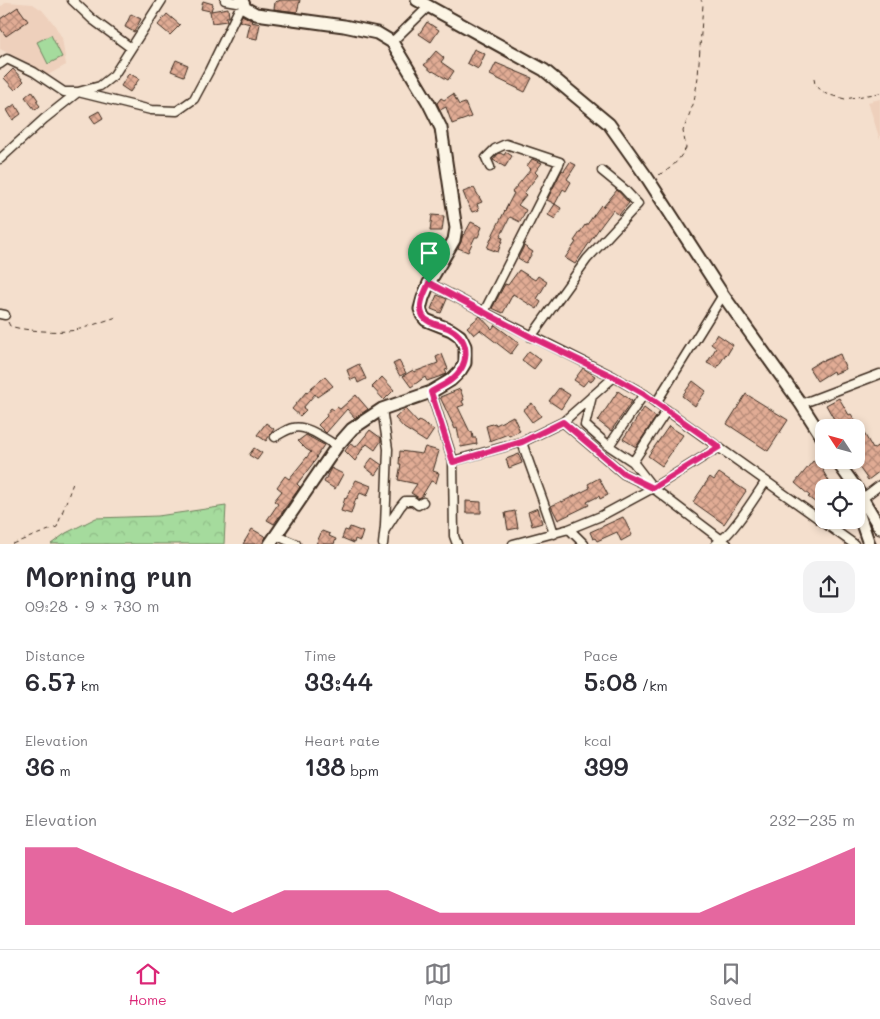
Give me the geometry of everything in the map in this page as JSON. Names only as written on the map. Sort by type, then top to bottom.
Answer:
[{"type":"main road","points":[[417,0],[544,70],[609,124],[648,179],[723,295],[815,426]]},
{"type":"main road","points":[[242,1],[246,8],[256,14],[344,26],[377,33],[392,42],[428,102],[441,128],[456,228],[454,240],[429,283],[420,309],[426,320],[451,330],[460,336],[465,346],[465,362],[460,371],[451,380],[431,392],[382,409],[352,429],[337,446],[273,540]]},
{"type":"main road","points":[[865,506],[880,528]]},
{"type":"main road","points":[[865,526],[869,544]]},
{"type":"main road","points":[[876,544],[880,542]]},
{"type":"street","points":[[72,0],[92,19],[131,48]]},
{"type":"street","points":[[0,159],[44,119],[78,92],[100,86],[114,75],[162,0]]},
{"type":"street","points":[[2,60],[34,72],[64,92],[78,92],[151,110],[177,111],[194,99],[242,1],[225,0]]},
{"type":"street","points":[[392,42],[429,6]]},
{"type":"street","points":[[484,312],[560,162],[506,144],[495,149],[486,158],[490,167]]},
{"type":"street","points":[[531,337],[587,259],[638,204],[624,189],[602,171]]},
{"type":"street","points":[[429,283],[644,394],[854,544]]},
{"type":"street","points":[[656,403],[723,295]]},
{"type":"street","points":[[801,404],[880,374]]},
{"type":"street","points":[[453,462],[522,442],[563,422],[614,377]]},
{"type":"street","points":[[431,392],[453,462],[454,536],[457,544]]},
{"type":"street","points":[[609,446],[644,394]]},
{"type":"street","points":[[592,396],[586,425],[609,446],[633,462],[653,488]]},
{"type":"street","points":[[382,409],[388,449],[382,544]]},
{"type":"street","points":[[633,462],[667,410]]},
{"type":"street","points":[[563,422],[624,474],[653,488],[722,543],[766,481]]},
{"type":"street","points":[[274,437],[293,427],[301,427],[337,446]]},
{"type":"street","points":[[522,442],[554,534]]},
{"type":"street","points":[[513,544],[554,534],[602,516],[653,488],[719,447]]},
{"type":"street","points":[[865,492],[880,485]]},
{"type":"street","points":[[384,532],[405,501],[413,501],[418,505],[423,502]]},
{"type":"street","points":[[569,529],[584,544]]},
{"type":"street","points":[[273,540],[296,544]]},
{"type":"path","points":[[648,179],[664,172],[675,164],[686,148],[683,132],[694,102],[698,77],[703,4],[701,0]]},
{"type":"path","points":[[814,78],[815,85],[826,94],[845,99],[880,93]]},
{"type":"path","points":[[3,315],[10,326],[14,328],[62,331],[78,329],[117,317]]},
{"type":"path","points":[[12,544],[57,527],[73,483]]},
{"type":"shaded area","points":[[7,2],[33,4],[42,10],[54,24],[62,38],[66,65],[46,76],[34,66],[0,49],[0,7]]},
{"type":"shaded area","points":[[880,99],[880,140],[868,102]]},
{"type":"green space","points":[[51,35],[62,57],[48,64],[37,42]]},
{"type":"green space","points":[[226,506],[224,544],[51,544],[66,533],[96,518],[158,516]]},
{"type":"building","points":[[281,0],[300,0],[297,12],[274,9],[275,2]]},
{"type":"building","points":[[203,1],[213,4],[211,11],[228,8],[229,17],[226,17],[227,21],[212,23],[210,11],[201,9]]},
{"type":"building","points":[[18,7],[28,21],[6,36],[0,28],[0,19]]},
{"type":"building","points":[[131,14],[141,19],[134,32],[125,27]]},
{"type":"building","points":[[167,14],[180,25],[170,35],[158,25]]},
{"type":"building","points":[[242,15],[252,22],[260,24],[257,39],[247,37],[250,24],[239,21]]},
{"type":"building","points":[[427,22],[439,30],[431,42],[419,34]]},
{"type":"building","points":[[474,49],[485,54],[478,69],[467,63]]},
{"type":"building","points":[[436,51],[444,58],[441,62],[454,71],[448,80],[432,72],[424,65]]},
{"type":"building","points":[[176,60],[188,65],[184,76],[171,71]]},
{"type":"building","points":[[496,63],[532,78],[525,92],[490,75]]},
{"type":"building","points":[[13,69],[24,81],[15,90],[4,78]]},
{"type":"building","points":[[129,73],[139,79],[130,92],[121,86]]},
{"type":"building","points":[[32,91],[40,106],[35,110],[25,97]]},
{"type":"building","points":[[453,94],[459,105],[465,103],[471,117],[452,124],[446,107],[440,110],[437,103],[441,98],[444,100]]},
{"type":"building","points":[[15,104],[21,114],[13,120],[7,110]]},
{"type":"building","points":[[99,111],[103,118],[95,123],[90,116]]},
{"type":"building","points":[[506,152],[512,156],[505,167],[493,160],[498,154],[504,155]]},
{"type":"building","points":[[532,159],[542,163],[535,172],[538,175],[524,193],[526,195],[518,205],[526,210],[520,222],[510,217],[500,237],[503,238],[498,252],[487,248],[514,193],[512,192],[531,169],[527,166]]},
{"type":"building","points":[[570,162],[576,165],[567,179],[571,182],[566,191],[563,189],[555,204],[547,200],[562,170],[564,171]]},
{"type":"building","points":[[474,188],[482,202],[477,204],[479,210],[472,212],[463,192]]},
{"type":"building","points":[[617,190],[629,203],[619,215],[613,210],[575,264],[565,258],[585,225],[601,205],[603,207]]},
{"type":"building","points":[[555,204],[561,208],[555,219],[548,215]]},
{"type":"building","points":[[432,215],[444,216],[442,231],[430,231]]},
{"type":"building","points":[[471,222],[482,227],[468,252],[458,248],[463,234]]},
{"type":"building","points":[[524,246],[533,252],[526,263],[518,258]]},
{"type":"building","points":[[427,250],[433,254],[425,266],[418,261]]},
{"type":"building","points":[[519,270],[535,280],[538,276],[547,282],[537,299],[541,302],[537,309],[513,294],[503,313],[492,308],[505,284],[508,285]]},
{"type":"building","points":[[437,295],[447,299],[441,313],[431,309]]},
{"type":"building","points":[[480,316],[492,329],[495,325],[519,343],[511,354],[480,330],[474,335],[467,327]]},
{"type":"building","points":[[717,334],[733,345],[717,368],[707,363],[716,348],[711,344]]},
{"type":"building","points":[[529,351],[541,360],[534,369],[522,360]]},
{"type":"building","points":[[442,354],[448,369],[445,370],[447,374],[427,381],[425,377],[411,387],[403,376],[413,370],[414,372],[438,363],[436,357]]},
{"type":"building","points":[[840,354],[846,369],[834,374],[833,371],[817,381],[809,368],[822,360]]},
{"type":"building","points":[[399,361],[406,373],[400,376],[393,364]]},
{"type":"building","points":[[359,364],[366,379],[358,383],[356,378],[351,380],[347,370]]},
{"type":"building","points":[[583,368],[595,376],[591,382],[588,380],[583,386],[574,380]]},
{"type":"building","points":[[325,377],[333,386],[317,397],[315,394],[303,408],[306,410],[300,416],[292,409],[306,392]]},
{"type":"building","points":[[382,377],[394,390],[384,400],[372,387]]},
{"type":"building","points":[[693,381],[706,391],[695,406],[682,396]]},
{"type":"building","points":[[559,388],[570,395],[561,409],[549,401]]},
{"type":"building","points":[[460,389],[464,405],[458,407],[470,432],[472,432],[473,438],[476,438],[477,444],[461,447],[457,428],[455,429],[440,397]]},
{"type":"building","points":[[618,391],[632,401],[611,431],[598,421]]},
{"type":"building","points":[[746,394],[788,420],[768,451],[727,424]]},
{"type":"building","points":[[356,395],[368,409],[355,418],[347,409],[326,433],[318,425],[327,416],[326,414],[331,408],[334,410],[337,407],[340,409]]},
{"type":"building","points":[[839,398],[849,415],[851,414],[854,419],[834,419],[826,405]]},
{"type":"building","points":[[532,403],[541,416],[532,422],[523,410]]},
{"type":"building","points":[[644,408],[656,417],[636,447],[623,439]]},
{"type":"building","points":[[405,409],[418,423],[419,421],[434,430],[426,442],[404,428],[395,418]]},
{"type":"building","points":[[513,416],[520,431],[490,441],[486,426],[495,423],[496,425]]},
{"type":"building","points":[[266,423],[274,429],[266,441],[257,435]]},
{"type":"building","points":[[669,426],[683,435],[662,466],[648,456]]},
{"type":"building","points":[[370,430],[381,438],[381,441],[375,450],[367,444],[364,446],[355,461],[345,451],[350,444],[356,447]]},
{"type":"building","points":[[306,435],[324,445],[317,458],[297,484],[300,487],[274,524],[267,520],[278,504],[274,501],[282,491],[277,487],[285,476],[289,479],[311,452],[298,441]]},
{"type":"building","points":[[865,435],[873,449],[880,444],[880,471],[868,480],[860,469],[865,469]]},
{"type":"building","points":[[425,447],[439,451],[433,471],[439,473],[436,483],[431,481],[419,498],[411,493],[417,484],[398,480],[401,464],[399,464],[400,451],[422,454]]},
{"type":"building","points":[[254,448],[262,453],[257,460],[249,455]]},
{"type":"building","points":[[519,454],[522,463],[509,468],[506,459]]},
{"type":"building","points":[[372,458],[382,465],[375,475],[365,467]]},
{"type":"building","points":[[813,461],[815,463],[815,469],[823,469],[828,479],[815,479],[815,502],[795,483]]},
{"type":"building","points":[[331,468],[343,474],[335,489],[324,482]]},
{"type":"building","points":[[719,473],[746,491],[724,524],[693,502],[710,477],[714,480]]},
{"type":"building","points":[[599,478],[608,495],[600,499],[599,496],[587,502],[589,505],[558,520],[551,506],[590,488],[588,484]]},
{"type":"building","points":[[356,480],[371,486],[367,496],[360,493],[356,498],[351,514],[341,511],[345,498]]},
{"type":"building","points":[[466,501],[481,502],[481,513],[466,513]]},
{"type":"building","points":[[538,508],[542,523],[532,526],[528,512]]},
{"type":"building","points":[[515,511],[518,528],[508,530],[505,513]]},
{"type":"building","points":[[623,517],[632,535],[621,541],[617,532],[597,541],[595,538],[593,539],[590,532]]},
{"type":"building","points":[[350,527],[363,532],[360,541],[355,539],[354,543],[342,538],[345,530],[348,531]]},
{"type":"building","points":[[252,529],[266,537],[263,544],[243,544]]},
{"type":"building","points":[[322,531],[336,539],[334,544],[316,544]]},
{"type":"route","points":[[429,283],[531,337],[614,377],[644,394],[719,447],[653,488],[624,474],[563,422],[522,442],[453,462],[431,392],[451,380],[460,371],[465,362],[465,346],[460,336],[451,330],[426,320],[422,315],[420,309],[429,283]]}]
